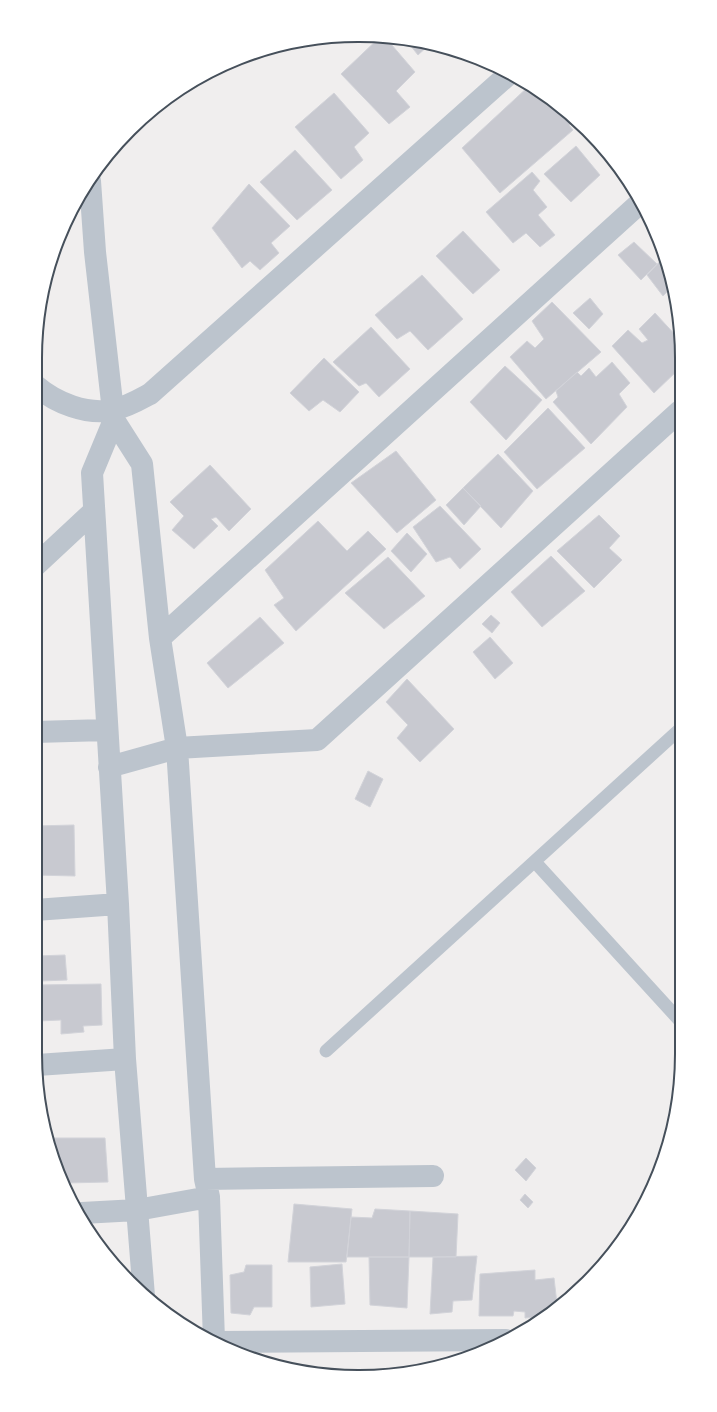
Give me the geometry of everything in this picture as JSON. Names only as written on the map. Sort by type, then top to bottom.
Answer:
[{"type":"street","points":[[143,1285],[125,1059],[118,904],[106,730],[92,473],[113,415],[150,394],[504,78]]},
{"type":"street","points":[[91,190],[95,252],[113,415],[142,464],[160,638],[177,748],[207,1188],[214,1335]]},
{"type":"street","points":[[160,638],[636,207]]},
{"type":"street","points":[[42,391],[62,403],[113,415]]},
{"type":"street","points":[[109,767],[177,748],[317,740],[675,416]]},
{"type":"street","points":[[42,560],[94,511]]},
{"type":"street","points":[[42,732],[106,730]]},
{"type":"street","points":[[42,909],[118,904]]},
{"type":"street","points":[[43,1065],[125,1059]]},
{"type":"street","points":[[85,1213],[137,1210],[207,1188],[433,1176]]},
{"type":"street","points":[[229,1342],[492,1340]]},
{"type":"lane","points":[[326,1051],[675,734]]},
{"type":"lane","points":[[535,862],[675,1015]]},
{"type":"building","points":[[374,43],[391,44],[415,72],[396,91],[410,107],[389,124],[341,74]]},
{"type":"building","points":[[411,47],[424,49],[418,55]]},
{"type":"building","points":[[525,89],[551,107],[570,124],[569,125],[573,130],[500,193],[462,148]]},
{"type":"building","points":[[334,93],[369,133],[354,147],[363,160],[341,179],[295,127]]},
{"type":"building","points":[[576,146],[600,175],[571,202],[544,174]]},
{"type":"building","points":[[295,150],[332,190],[297,220],[260,182]]},
{"type":"building","points":[[532,172],[540,181],[533,190],[547,207],[538,215],[555,235],[540,247],[526,233],[513,243],[486,212]]},
{"type":"building","points":[[249,184],[290,226],[271,243],[279,253],[260,270],[250,261],[242,268],[212,228]]},
{"type":"building","points":[[463,231],[500,270],[473,294],[436,256]]},
{"type":"building","points":[[634,242],[657,264],[641,280],[618,255]]},
{"type":"building","points":[[659,262],[668,291],[663,296],[647,275]]},
{"type":"building","points":[[422,275],[463,319],[428,350],[410,331],[397,339],[375,315]]},
{"type":"building","points":[[590,298],[603,314],[589,329],[573,313]]},
{"type":"building","points":[[552,302],[601,352],[546,399],[510,357],[527,341],[535,348],[544,339],[532,321]]},
{"type":"building","points":[[655,313],[674,333],[675,373],[654,393],[612,346],[628,330],[642,343],[648,340],[639,329]]},
{"type":"building","points":[[371,327],[410,369],[379,397],[366,383],[359,386],[333,362]]},
{"type":"building","points":[[324,358],[359,392],[340,412],[323,400],[309,411],[290,393]]},
{"type":"building","points":[[612,362],[630,383],[619,394],[627,407],[591,444],[553,402],[558,397],[556,391],[577,372],[581,376],[589,368],[596,377]]},
{"type":"building","points":[[505,366],[542,400],[506,440],[470,402]]},
{"type":"building","points":[[548,408],[585,448],[537,489],[504,452]]},
{"type":"building","points":[[396,451],[436,500],[397,533],[351,483]]},
{"type":"building","points":[[498,454],[533,491],[501,528],[463,488]]},
{"type":"building","points":[[210,465],[251,509],[229,531],[216,517],[211,519],[218,526],[194,549],[172,530],[184,516],[170,502]]},
{"type":"building","points":[[463,488],[481,506],[464,525],[446,505]]},
{"type":"building","points":[[440,506],[481,549],[460,569],[450,557],[436,562],[413,527]]},
{"type":"building","points":[[599,515],[620,536],[609,548],[622,560],[594,588],[557,551]]},
{"type":"building","points":[[318,521],[347,551],[368,531],[386,549],[296,631],[274,605],[284,598],[265,570]]},
{"type":"building","points":[[407,533],[427,554],[411,572],[391,551]]},
{"type":"building","points":[[551,556],[585,591],[542,627],[511,592]]},
{"type":"building","points":[[388,557],[425,596],[384,629],[345,593]]},
{"type":"building","points":[[491,615],[500,623],[492,633],[482,624]]},
{"type":"building","points":[[260,617],[284,643],[228,688],[207,663]]},
{"type":"building","points":[[490,637],[513,663],[495,679],[473,652]]},
{"type":"building","points":[[407,679],[454,729],[420,762],[397,738],[408,725],[386,702]]},
{"type":"building","points":[[368,771],[383,779],[370,807],[355,799]]},
{"type":"building","points":[[74,825],[75,876],[42,875],[42,826]]},
{"type":"building","points":[[65,955],[67,980],[42,981],[42,956]]},
{"type":"building","points":[[101,984],[102,1025],[83,1026],[84,1032],[61,1034],[61,1020],[42,1021],[42,985]]},
{"type":"building","points":[[54,1138],[105,1138],[108,1182],[70,1183]]},
{"type":"building","points":[[526,1158],[536,1168],[526,1181],[515,1170]]},
{"type":"building","points":[[525,1194],[533,1202],[528,1208],[520,1200]]},
{"type":"building","points":[[294,1204],[352,1209],[346,1262],[288,1262]]},
{"type":"building","points":[[375,1209],[410,1211],[409,1257],[347,1257],[351,1217],[372,1218]]},
{"type":"building","points":[[410,1211],[458,1214],[456,1257],[409,1257]]},
{"type":"building","points":[[477,1256],[472,1300],[453,1301],[452,1312],[430,1314],[433,1257]]},
{"type":"building","points":[[369,1257],[409,1257],[407,1308],[370,1305]]},
{"type":"building","points":[[342,1264],[345,1304],[311,1307],[310,1267]]},
{"type":"building","points":[[246,1265],[272,1265],[272,1307],[254,1307],[250,1315],[231,1313],[230,1275],[244,1272]]},
{"type":"building","points":[[535,1270],[535,1280],[554,1278],[557,1300],[533,1317],[525,1318],[525,1312],[514,1311],[513,1316],[479,1316],[480,1274]]}]
